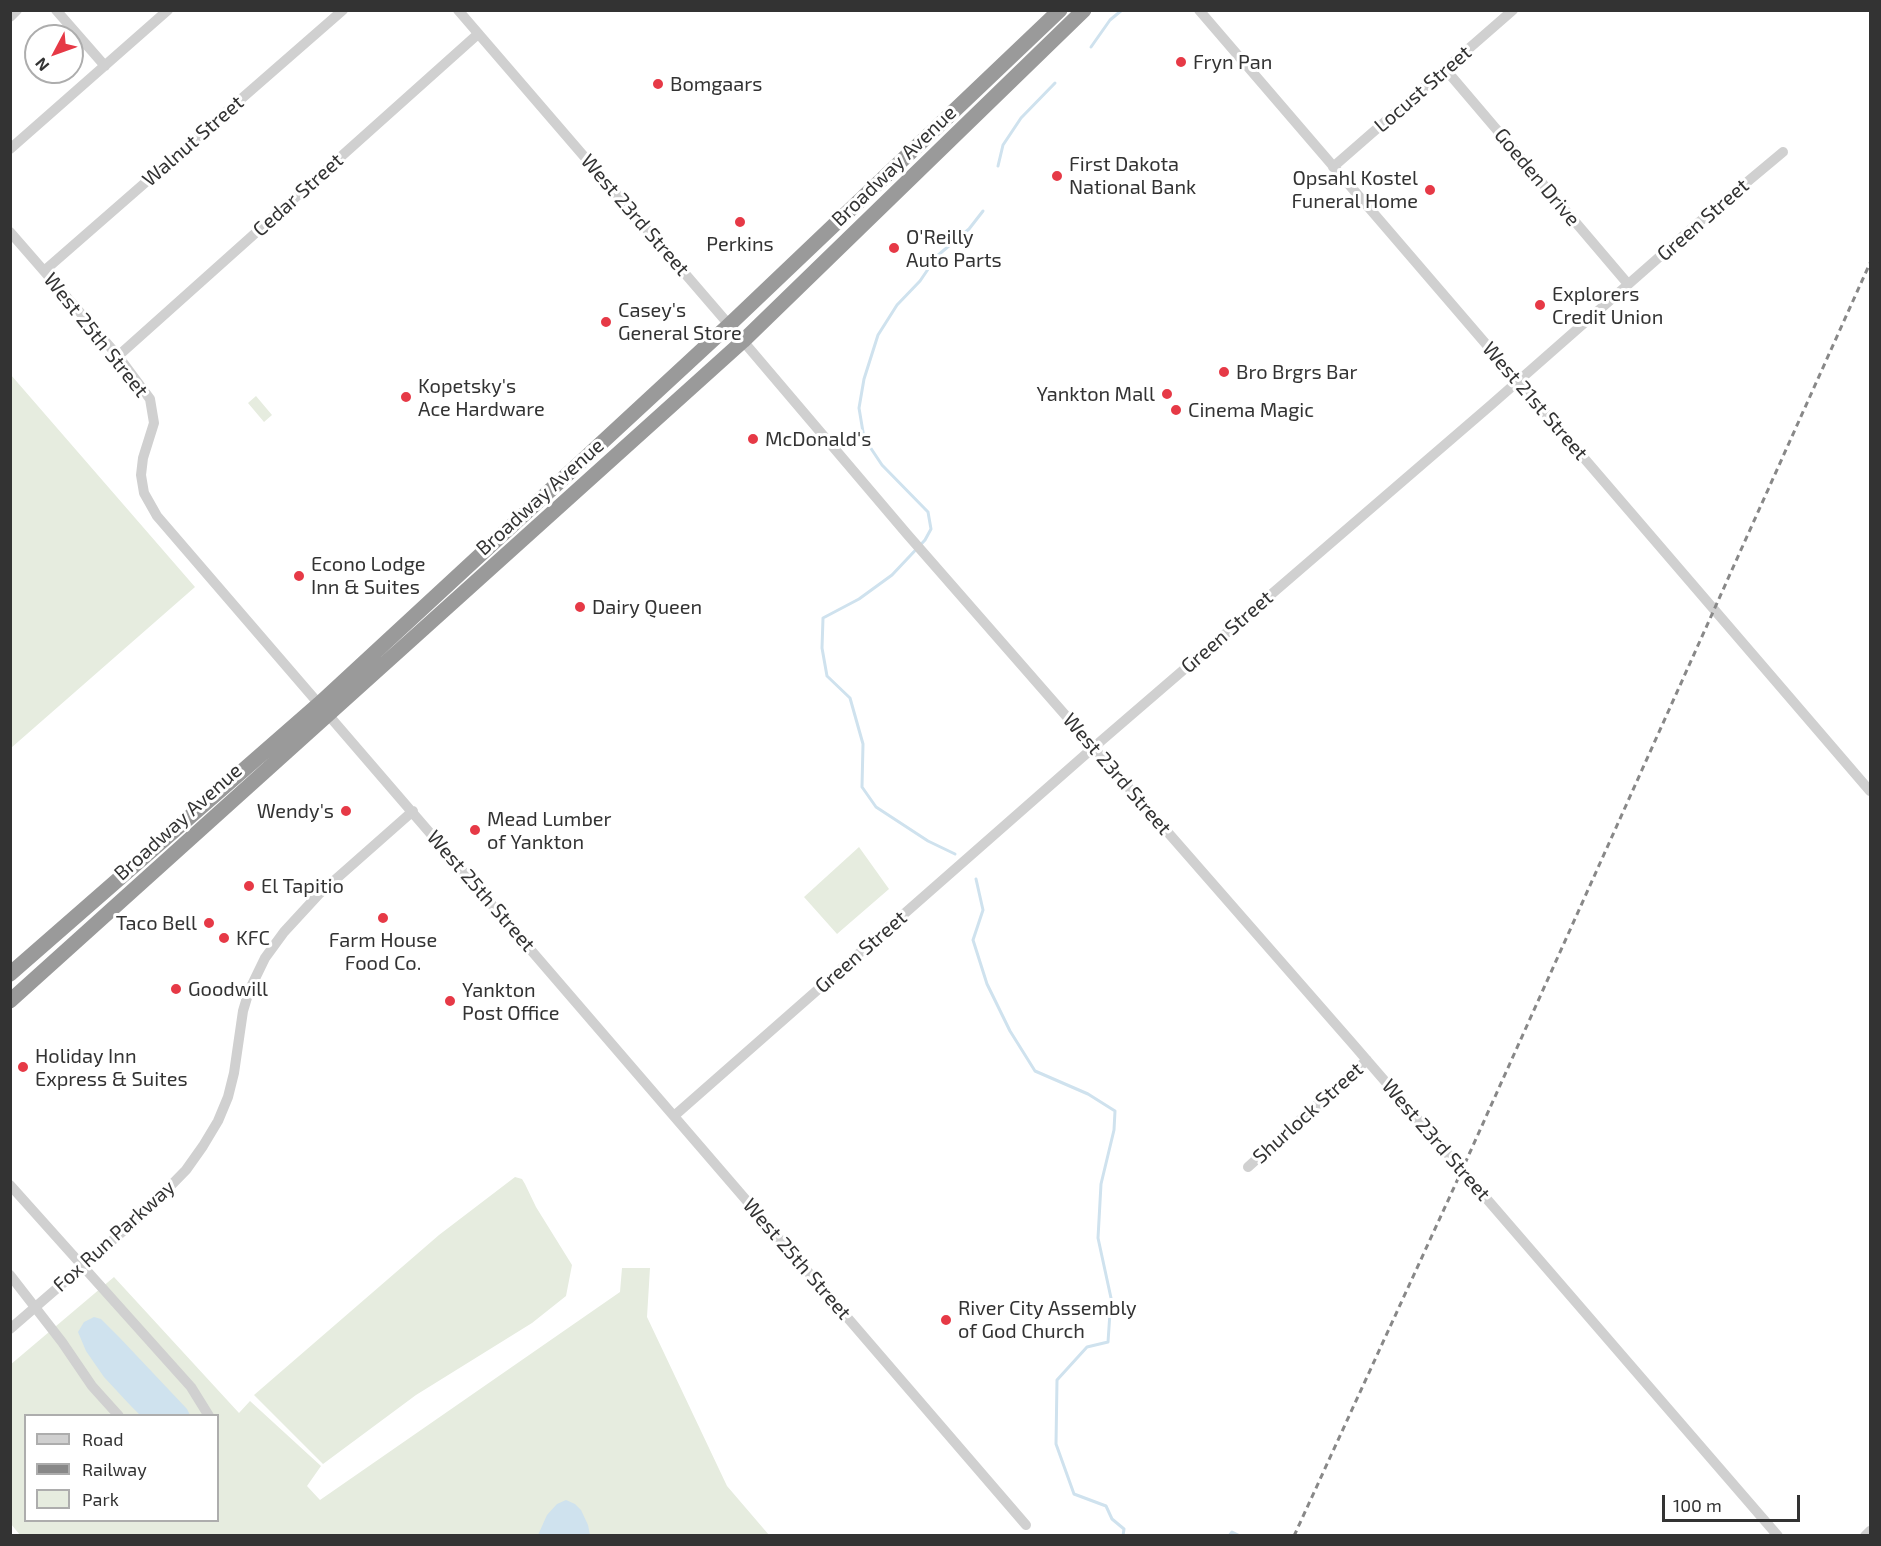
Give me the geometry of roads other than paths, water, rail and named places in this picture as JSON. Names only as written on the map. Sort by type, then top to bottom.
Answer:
[{"type":"highway","name":"Broadway Avenue","points":[[10,1001],[324,710],[1060,10]]},
{"type":"highway","name":"Broadway Avenue","points":[[10,974],[324,710],[743,341],[1084,10]]},
{"type":"street","points":[[10,17],[17,10]]},
{"type":"street","points":[[56,10],[105,66]]},
{"type":"street","points":[[10,149],[168,10]]},
{"type":"street","name":"Walnut Street","points":[[44,272],[343,10]]},
{"type":"street","name":"West 23rd Street","points":[[458,10],[907,534],[1367,1060],[1778,1536]]},
{"type":"street","name":"West 21st Street","points":[[1199,10],[1870,791]]},
{"type":"street","name":"Locust Street","points":[[1333,167],[1513,10]]},
{"type":"street","name":"Cedar Street","points":[[118,356],[478,34]]},
{"type":"street","name":"Goeden Drive","points":[[1446,70],[1628,284]]},
{"type":"street","name":"Green Street","points":[[674,1116],[1094,747],[1783,152]]},
{"type":"street","name":"West 25th Street","points":[[10,232],[118,356],[150,399],[154,419],[153,433],[143,458],[141,474],[144,493],[149,505],[1026,1525]]},
{"type":"street","name":"Fox Run Parkway","points":[[10,1329],[138,1219],[171,1187],[203,1146],[218,1121],[231,1085],[243,1011],[260,966],[274,945],[319,894],[413,812]]},
{"type":"street","name":"Shurlock Street","points":[[1248,1167],[1367,1060]]},
{"type":"street","points":[[10,1185],[191,1388],[207,1414]]},
{"type":"street","points":[[10,1275],[62,1342],[92,1386],[117,1414]]},
{"type":"street","points":[[1865,1536],[1870,1531]]},
{"type":"water","points":[[94,1317],[101,1319],[190,1414],[139,1414],[104,1377],[86,1351],[78,1332],[84,1322]]},
{"type":"water","points":[[566,1500],[581,1510],[590,1535],[538,1535],[547,1515],[557,1504]]},
{"type":"waterway","points":[[1091,47],[1110,20],[1122,10]]},
{"type":"waterway","points":[[998,166],[1003,145],[1021,118],[1055,83]]},
{"type":"waterway","points":[[955,854],[928,841],[876,807],[862,787],[863,744],[850,698],[827,676],[822,648],[823,618],[859,599],[892,575],[925,540],[931,529],[928,512],[882,465],[864,438],[859,408],[864,379],[878,335],[897,305],[920,281],[937,256],[969,229],[983,211]]},
{"type":"waterway","points":[[976,879],[983,910],[973,940],[987,984],[1010,1031],[1035,1071],[1088,1094],[1115,1111],[1114,1130],[1101,1184],[1098,1238],[1111,1298],[1108,1342],[1087,1347],[1057,1380],[1056,1444],[1074,1494],[1106,1506],[1112,1519],[1124,1529],[1123,1536]]},
{"type":"waterway","points":[[1229,1536],[1232,1532],[1240,1536]]},
{"type":"railway","points":[[1294,1536],[1462,1170],[1870,263]]},
{"type":"place","name":"Fryn Pan","points":[[1181,62]]},
{"type":"place","name":"Bomgaars","points":[[658,84]]},
{"type":"place","name":"First Dakota National Bank","points":[[1057,176]]},
{"type":"place","name":"Opsahl Kostel Funeral Home","points":[[1430,190]]},
{"type":"place","name":"Perkins","points":[[740,222]]},
{"type":"place","name":"O'Reilly Auto Parts","points":[[894,248]]},
{"type":"place","name":"Explorers Credit Union","points":[[1540,305]]},
{"type":"place","name":"Casey's General Store","points":[[606,322]]},
{"type":"place","name":"Bro Brgrs Bar","points":[[1224,372]]},
{"type":"place","name":"Yankton Mall","points":[[1167,394]]},
{"type":"place","name":"Kopetsky's Ace Hardware","points":[[406,397]]},
{"type":"place","name":"Cinema Magic","points":[[1176,410]]},
{"type":"place","name":"McDonald's","points":[[753,439]]},
{"type":"place","name":"Econo Lodge Inn & Suites","points":[[299,576]]},
{"type":"place","name":"Dairy Queen","points":[[580,607]]},
{"type":"place","name":"Wendy's","points":[[346,811]]},
{"type":"place","name":"Mead Lumber of Yankton","points":[[475,830]]},
{"type":"place","name":"El Tapitio","points":[[249,886]]},
{"type":"place","name":"Farm House Food Co.","points":[[383,918]]},
{"type":"place","name":"Taco Bell","points":[[209,923]]},
{"type":"place","name":"KFC","points":[[224,938]]},
{"type":"place","name":"Goodwill","points":[[176,989]]},
{"type":"place","name":"Yankton Post Office","points":[[450,1001]]},
{"type":"place","name":"Holiday Inn Express & Suites","points":[[23,1067]]},
{"type":"place","name":"River City Assembly of God Church","points":[[946,1320]]}]
